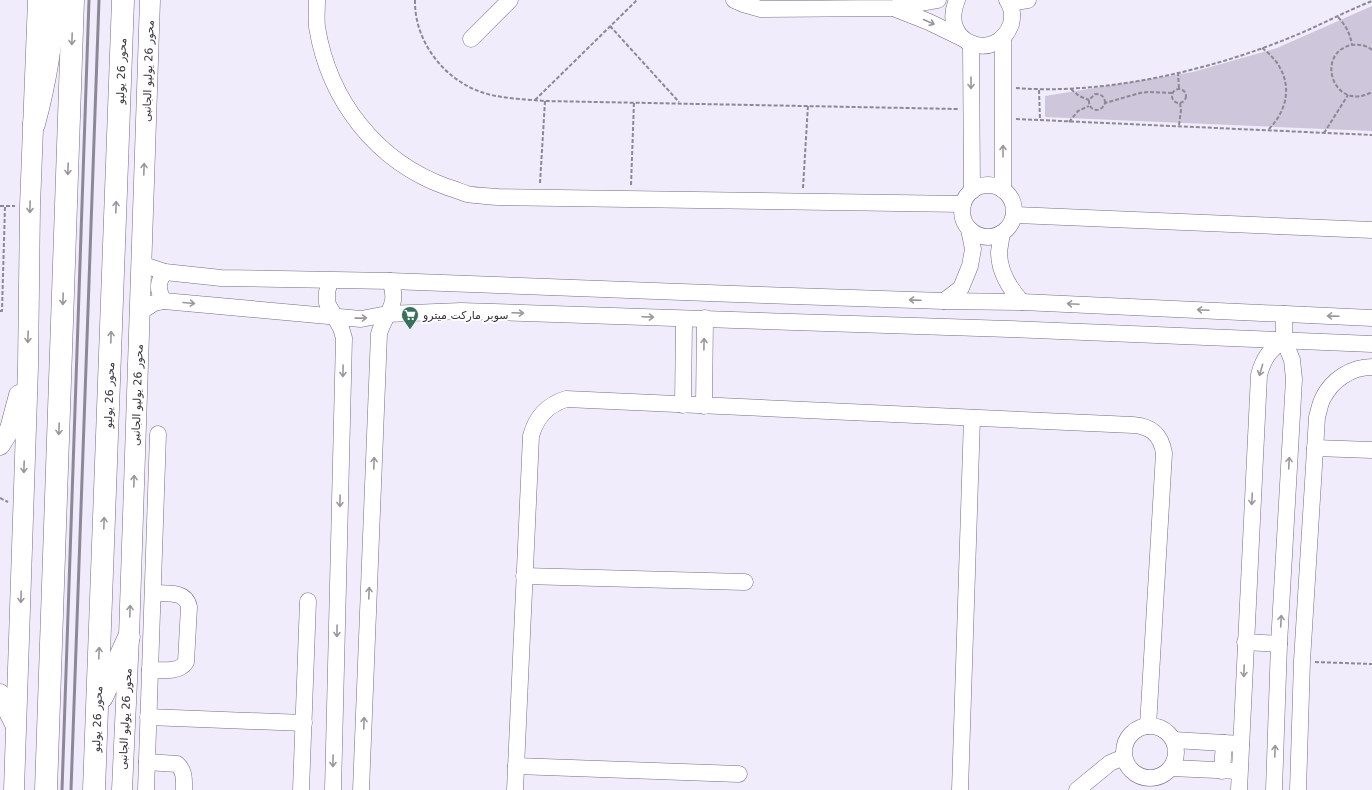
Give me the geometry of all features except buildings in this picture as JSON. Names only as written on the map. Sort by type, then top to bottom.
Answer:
[{"type":"highway","points":[[34,124],[49,59],[54,0]]},
{"type":"highway","points":[[46,790],[74,0]]},
{"type":"highway","name":"محور 26 يوليو","points":[[94,790],[123,0]]},
{"type":"highway","points":[[97,707],[129,638]]},
{"type":"main road","points":[[14,790],[28,367],[30,206],[38,0]]},
{"type":"main road","name":"محور 26 يوليو الجانبى","points":[[122,790],[129,638],[150,0]]},
{"type":"main road","points":[[0,445],[10,429],[28,367]]},
{"type":"main road","points":[[0,694],[16,728]]},
{"type":"street","points":[[317,0],[317,26],[326,65],[343,101],[366,133],[395,160],[430,180],[467,194],[498,197],[539,198],[802,202],[968,198],[984,186],[990,185],[1003,190],[1008,194],[1014,208],[1012,222],[1008,228],[1002,233],[994,236],[985,237],[976,234],[969,229],[964,222],[962,213],[968,198],[971,109],[967,41],[956,30],[952,20],[953,9],[957,0]]},
{"type":"street","points":[[471,39],[510,0]]},
{"type":"street","points":[[734,0],[761,10],[894,8],[938,0]]},
{"type":"street","points":[[894,8],[929,22],[979,46],[996,42],[1009,30],[1012,21],[1012,12],[1008,1],[1028,0]]},
{"type":"street","points":[[1003,37],[1003,190]]},
{"type":"street","points":[[1014,215],[1372,230]]},
{"type":"street","points":[[944,301],[961,288],[970,266],[973,250],[969,229]]},
{"type":"street","points":[[1002,233],[999,252],[1001,266],[1010,289],[1022,302]]},
{"type":"street","points":[[141,264],[149,268],[165,272],[221,278],[390,281],[542,288],[944,301],[1022,302],[1372,318]]},
{"type":"street","points":[[164,301],[158,289],[161,277],[165,272]]},
{"type":"street","points":[[330,280],[327,292],[327,303],[341,328],[344,338],[333,790]]},
{"type":"street","points":[[361,790],[379,334],[394,301],[394,292],[390,281]]},
{"type":"street","points":[[140,312],[154,304],[164,301],[361,319],[387,314],[462,311],[684,319],[705,318],[1372,344]]},
{"type":"street","points":[[1274,790],[1279,644],[1294,379],[1292,360],[1284,340],[1284,314]]},
{"type":"street","points":[[704,406],[705,318]]},
{"type":"street","points":[[683,405],[684,319]]},
{"type":"street","points":[[1239,790],[1259,375],[1267,354],[1274,346],[1284,340]]},
{"type":"street","points":[[1298,790],[1302,661],[1317,417],[1322,399],[1333,384],[1348,373],[1365,367],[1372,367]]},
{"type":"street","points":[[515,790],[530,444],[533,428],[541,414],[552,404],[566,399],[1140,425],[1152,430],[1160,440],[1164,453],[1148,726]]},
{"type":"street","points":[[960,790],[972,418]]},
{"type":"street","points":[[146,790],[158,434]]},
{"type":"street","points":[[1315,448],[1372,450]]},
{"type":"street","points":[[524,576],[745,582]]},
{"type":"street","points":[[150,670],[178,669],[186,662],[189,607],[187,600],[181,595],[153,593]]},
{"type":"street","points":[[302,790],[308,601]]},
{"type":"street","points":[[1245,642],[1279,644]]},
{"type":"street","points":[[148,717],[304,723]]},
{"type":"street","points":[[1148,726],[1158,727],[1167,732],[1174,740],[1176,760],[1171,768],[1160,777],[1145,784],[1133,773],[1126,763],[1124,748],[1126,740],[1139,728],[1148,726]]},
{"type":"street","points":[[1174,740],[1241,744]]},
{"type":"street","points":[[1222,771],[1224,743]]},
{"type":"street","points":[[1076,790],[1110,763],[1124,757]]},
{"type":"street","points":[[147,762],[177,764],[184,773],[184,790]]},
{"type":"street","points":[[516,766],[739,774]]},
{"type":"street","points":[[1171,768],[1239,771]]},
{"type":"path","points":[[415,0],[414,10],[422,36],[436,60],[456,79],[480,92],[507,98],[545,101],[971,109]]},
{"type":"path","points":[[535,100],[636,0]]},
{"type":"path","points":[[1003,87],[1039,90],[1071,89],[1114,84],[1206,66],[1288,39],[1372,1]]},
{"type":"path","points":[[1338,17],[1345,25],[1350,35],[1352,45]]},
{"type":"path","points":[[610,26],[680,103]]},
{"type":"path","points":[[1372,50],[1363,45],[1352,45],[1343,49],[1337,54],[1331,67],[1333,81],[1336,87],[1348,95],[1360,96],[1372,92]]},
{"type":"path","points":[[1262,48],[1270,54],[1281,69],[1286,88],[1284,107],[1280,116],[1268,130]]},
{"type":"path","points":[[1178,72],[1179,89]]},
{"type":"path","points":[[1071,89],[1079,96],[1089,100]]},
{"type":"path","points":[[1105,103],[1148,92],[1172,94],[1174,91],[1179,89]]},
{"type":"path","points":[[1179,89],[1182,89],[1186,94],[1185,100],[1180,103]]},
{"type":"path","points":[[1039,90],[1040,120]]},
{"type":"path","points":[[1095,94],[1103,96],[1105,103],[1104,107],[1100,110],[1096,111],[1089,106],[1089,100],[1095,94]]},
{"type":"path","points":[[1172,94],[1174,101],[1180,103]]},
{"type":"path","points":[[1324,133],[1348,95]]},
{"type":"path","points":[[539,198],[545,101]]},
{"type":"path","points":[[630,199],[634,102]]},
{"type":"path","points":[[1179,125],[1181,110],[1180,103]]},
{"type":"path","points":[[802,202],[808,106]]},
{"type":"path","points":[[1069,122],[1078,112],[1089,106]]},
{"type":"path","points":[[1003,118],[1372,135]]},
{"type":"path","points":[[0,311],[2,311],[5,206]]},
{"type":"path","points":[[1302,661],[1372,664]]},
{"type":"shaded area","points":[[1372,6],[1372,131],[1045,117],[1045,96],[1193,72],[1277,48]]},
{"type":"railway","points":[[62,790],[89,0]]},
{"type":"railway","points":[[71,790],[99,0]]},
{"type":"place","name":"سوبر ماركت ميترو","points":[[410,330]]}]
